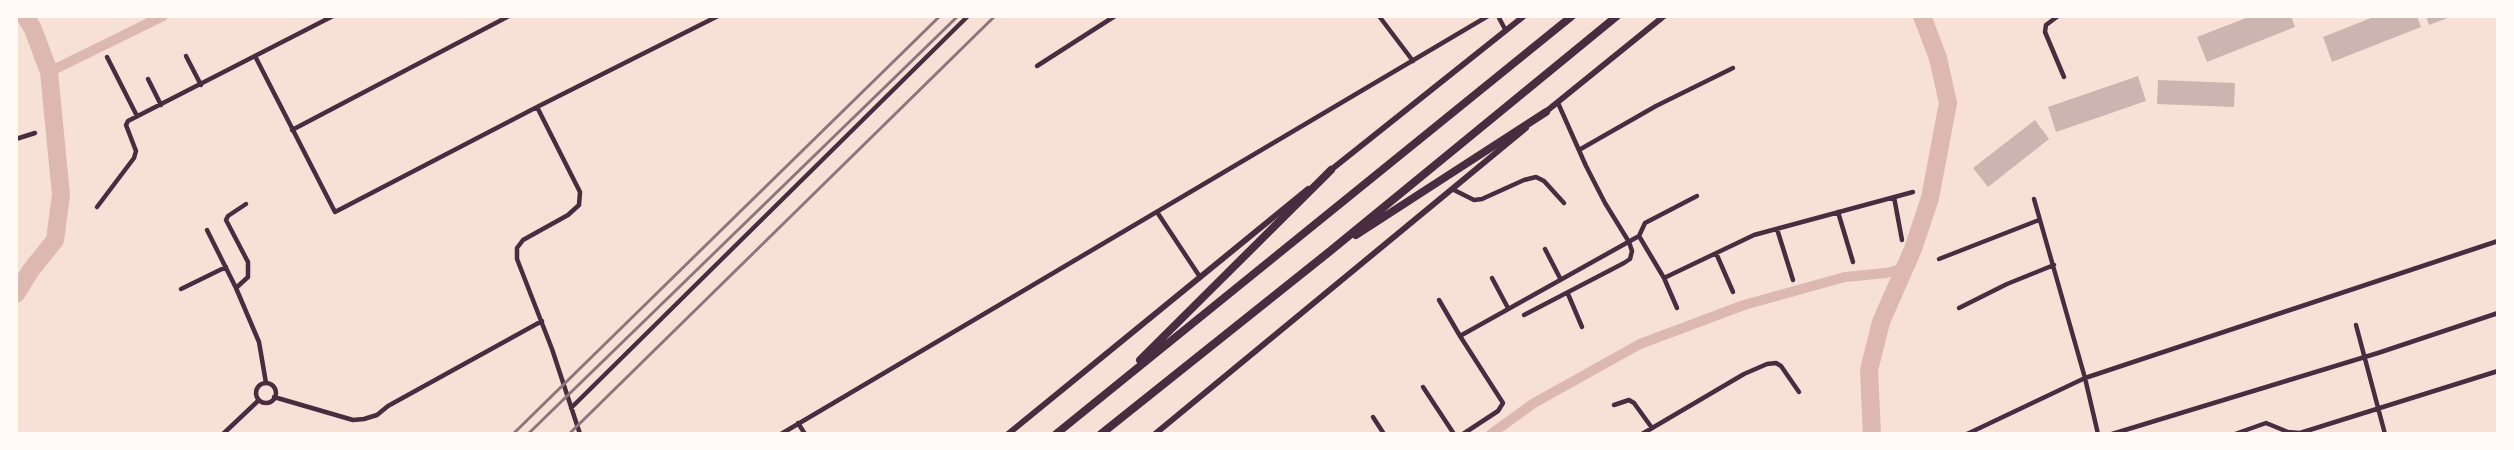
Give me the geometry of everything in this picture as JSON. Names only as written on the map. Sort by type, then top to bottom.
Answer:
[{"type":"highway","points":[[1056,434],[1572,16]]},
{"type":"highway","points":[[1101,434],[1329,252],[1617,16]]},
{"type":"highway","points":[[1329,252],[1546,112]]},
{"type":"highway","points":[[1111,389],[1331,170]]},
{"type":"highway","points":[[1110,434],[1129,411]]},
{"type":"main road","points":[[1008,434],[1331,170],[1524,16]]},
{"type":"main road","points":[[1155,434],[1664,16]]},
{"type":"street","points":[[97,207],[134,158],[136,147],[126,125],[137,116],[256,58],[333,16]]},
{"type":"street","points":[[491,16],[495,24]]},
{"type":"street","points":[[292,130],[509,16]]},
{"type":"street","points":[[701,16],[704,23]]},
{"type":"street","points":[[256,58],[335,212],[537,106],[718,16]]},
{"type":"street","points":[[571,408],[968,16]]},
{"type":"street","points":[[1037,66],[1115,16]]},
{"type":"street","points":[[1379,16],[1413,61]]},
{"type":"street","points":[[781,434],[1488,16]]},
{"type":"street","points":[[1498,16],[1506,31]]},
{"type":"street","points":[[2058,16],[2046,24],[2045,32],[2064,76]]},
{"type":"street","points":[[186,56],[201,85]]},
{"type":"street","points":[[107,57],[137,116]]},
{"type":"street","points":[[1579,150],[1645,112],[1733,68]]},
{"type":"street","points":[[148,79],[161,105]]},
{"type":"street","points":[[1524,315],[1568,294],[1630,259],[1632,251],[1605,203],[1558,104]]},
{"type":"street","points":[[537,106],[580,192],[579,205],[568,215],[523,240],[517,248],[517,259],[542,321],[580,434]]},
{"type":"street","points":[[16,139],[35,133]]},
{"type":"street","points":[[1452,189],[1474,200],[1482,200],[1524,180],[1536,177],[1544,181],[1564,203]]},
{"type":"street","points":[[1664,278],[1754,235],[1913,192]]},
{"type":"street","points":[[1460,336],[1629,242],[1639,236],[1645,223],[1697,196]]},
{"type":"street","points":[[1894,197],[1902,240]]},
{"type":"street","points":[[2034,199],[2085,378],[2098,434]]},
{"type":"street","points":[[236,288],[248,277],[248,262],[226,220],[228,216],[246,204]]},
{"type":"street","points":[[1157,212],[1200,277]]},
{"type":"street","points":[[1838,212],[1853,262]]},
{"type":"street","points":[[1939,259],[2039,220]]},
{"type":"street","points":[[1778,229],[1793,280]]},
{"type":"street","points":[[207,230],[236,288],[259,342],[266,383],[275,389],[274,397],[268,402],[259,400]]},
{"type":"street","points":[[1639,236],[1664,278],[1677,308]]},
{"type":"street","points":[[1967,434],[2085,378],[2498,241]]},
{"type":"street","points":[[1545,249],[1561,280]]},
{"type":"street","points":[[1716,253],[1733,292]]},
{"type":"street","points":[[1959,308],[2007,284],[2054,265]]},
{"type":"street","points":[[181,289],[226,267]]},
{"type":"street","points":[[1492,278],[1508,308]]},
{"type":"street","points":[[1568,294],[1582,327]]},
{"type":"street","points":[[1439,300],[1503,403],[1498,411],[1463,434]]},
{"type":"street","points":[[2112,434],[2365,357],[2498,313]]},
{"type":"street","points":[[274,397],[353,420],[364,419],[377,415],[388,406],[542,321]]},
{"type":"street","points":[[2356,325],[2385,434]]},
{"type":"street","points":[[1642,434],[1767,363],[1776,363],[1781,366],[1799,392]]},
{"type":"street","points":[[2235,434],[2266,423],[2288,432],[2300,433],[2498,371]]},
{"type":"street","points":[[259,400],[257,388],[266,383]]},
{"type":"street","points":[[1423,387],[1454,434]]},
{"type":"street","points":[[223,434],[259,400]]},
{"type":"street","points":[[1614,405],[1629,400],[1634,403],[1652,428]]},
{"type":"street","points":[[1373,417],[1384,434]]},
{"type":"street","points":[[798,423],[805,434]]},
{"type":"building","points":[[2251,16],[2291,16],[2295,27],[2207,62],[2197,37]]},
{"type":"building","points":[[2376,16],[2417,16],[2421,27],[2332,62],[2323,37]]},
{"type":"building","points":[[2426,16],[2450,16],[2450,17],[2429,25]]},
{"type":"building","points":[[2138,76],[2146,101],[2056,132],[2048,107]]},
{"type":"building","points":[[2158,80],[2235,83],[2234,107],[2157,104]]},
{"type":"building","points":[[2035,120],[2049,139],[1988,187],[1973,168]]},
{"type":"waterway","points":[[16,294],[31,270],[55,240],[61,195],[49,72],[33,29],[25,16]]},
{"type":"waterway","points":[[49,72],[163,16]]},
{"type":"waterway","points":[[1872,434],[1869,370],[1881,322],[1913,249],[1930,198],[1948,103],[1938,58],[1922,16]]},
{"type":"waterway","points":[[1491,434],[1534,403],[1640,344],[1744,305],[1845,277],[1886,273],[1905,268]]},
{"type":"railway","points":[[513,434],[940,16]]},
{"type":"railway","points":[[528,434],[958,16]]},
{"type":"railway","points":[[569,434],[995,16]]}]
